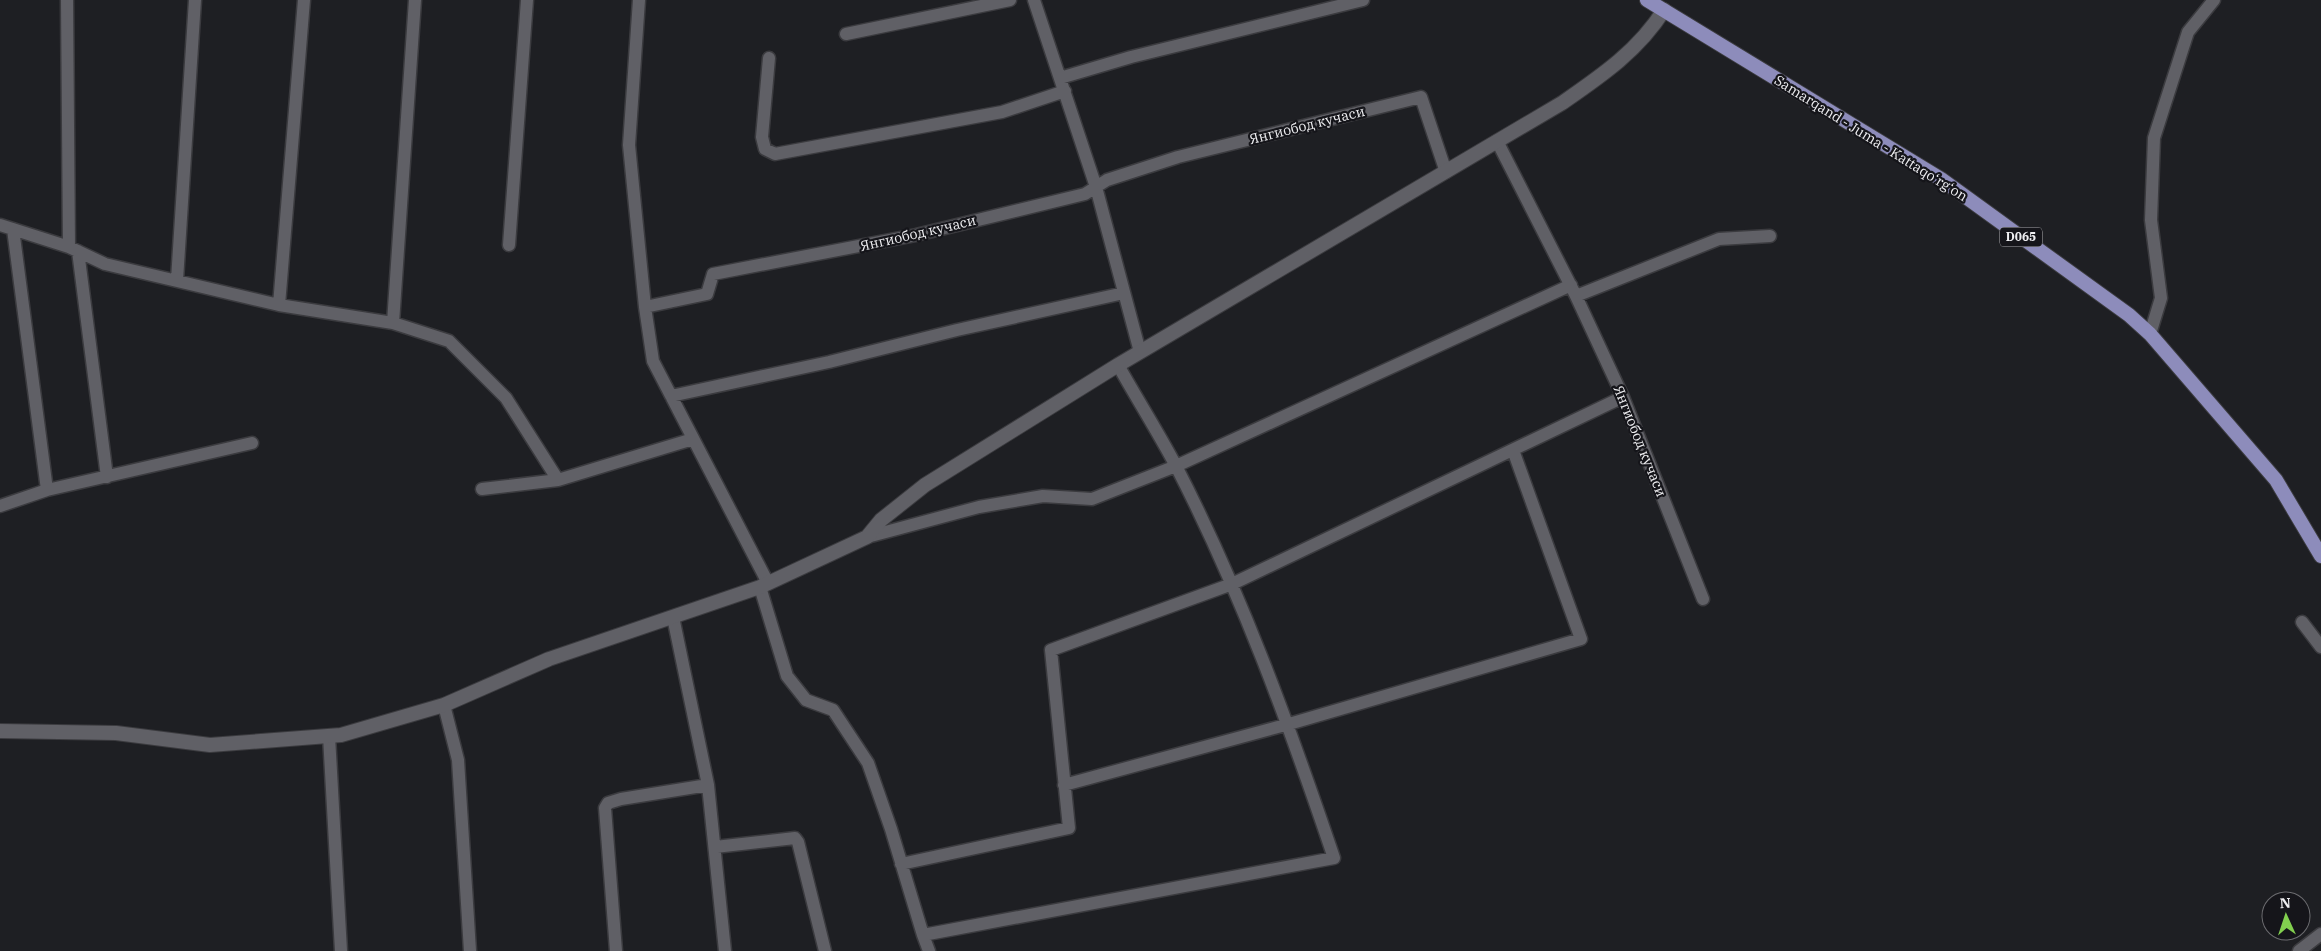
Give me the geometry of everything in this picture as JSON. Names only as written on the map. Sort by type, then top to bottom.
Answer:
[{"type":"main road","name":"Samarqand - Juma - Kattaqo‘rg‘on","points":[[1647,0],[1941,179],[2130,315],[2150,334],[2276,480],[2321,556]]},
{"type":"street","points":[[67,0],[74,249],[107,478]]},
{"type":"street","points":[[177,280],[195,0]]},
{"type":"street","points":[[279,306],[304,0]]},
{"type":"street","points":[[393,322],[415,0]]},
{"type":"street","points":[[509,244],[527,0]]},
{"type":"street","points":[[639,0],[628,145],[645,307],[653,361],[693,438],[764,585],[787,676],[806,700],[833,710],[868,763],[929,951]]},
{"type":"street","points":[[846,34],[1010,0]]},
{"type":"street","points":[[1034,0],[1096,187],[1140,352]]},
{"type":"street","points":[[1060,78],[1131,57],[1363,0]]},
{"type":"street","points":[[2150,334],[2161,298],[2151,220],[2154,138],[2188,32],[2214,0]]},
{"type":"street","points":[[867,537],[881,520],[925,485],[1118,365],[1562,103],[1621,62],[1651,31],[1664,10]]},
{"type":"street","points":[[769,58],[762,137],[765,149],[775,154],[1002,112],[1064,91]]},
{"type":"street","name":"Янгиобод кучаси","points":[[645,307],[707,294],[713,274],[916,235],[1085,194],[1107,180],[1178,157],[1421,96],[1446,172]]},
{"type":"street","name":"Янгиобод кучаси","points":[[1497,141],[1573,290],[1623,398],[1703,599]]},
{"type":"street","points":[[0,225],[74,249],[105,264],[279,306],[393,322],[449,342],[506,398],[558,480]]},
{"type":"street","points":[[13,229],[48,490]]},
{"type":"street","points":[[0,731],[116,733],[210,744],[342,735],[444,705],[549,658],[764,585],[867,537],[979,507],[1043,496],[1092,499],[1176,466],[1573,290],[1718,239],[1770,236]]},
{"type":"street","points":[[671,396],[829,362],[957,330],[1124,293]]},
{"type":"street","points":[[923,935],[1334,858],[1289,724],[1232,584],[1176,466],[1118,365]]},
{"type":"street","points":[[901,864],[1069,828],[1051,650],[1232,584],[1623,398]]},
{"type":"street","points":[[482,489],[558,480],[693,438]]},
{"type":"street","points":[[0,506],[48,490],[252,444]]},
{"type":"street","points":[[1064,785],[1289,724],[1581,639],[1512,450]]},
{"type":"street","points":[[673,617],[708,785],[725,951]]},
{"type":"street","points":[[2302,622],[2321,648]]},
{"type":"street","points":[[444,705],[458,760],[470,951]]},
{"type":"street","points":[[329,736],[341,951]]},
{"type":"street","points":[[616,951],[605,808],[608,803],[621,799],[708,785]]},
{"type":"street","points":[[714,847],[795,838],[798,842],[825,951]]},
{"type":"street","points":[[2299,951],[2321,934]]}]
